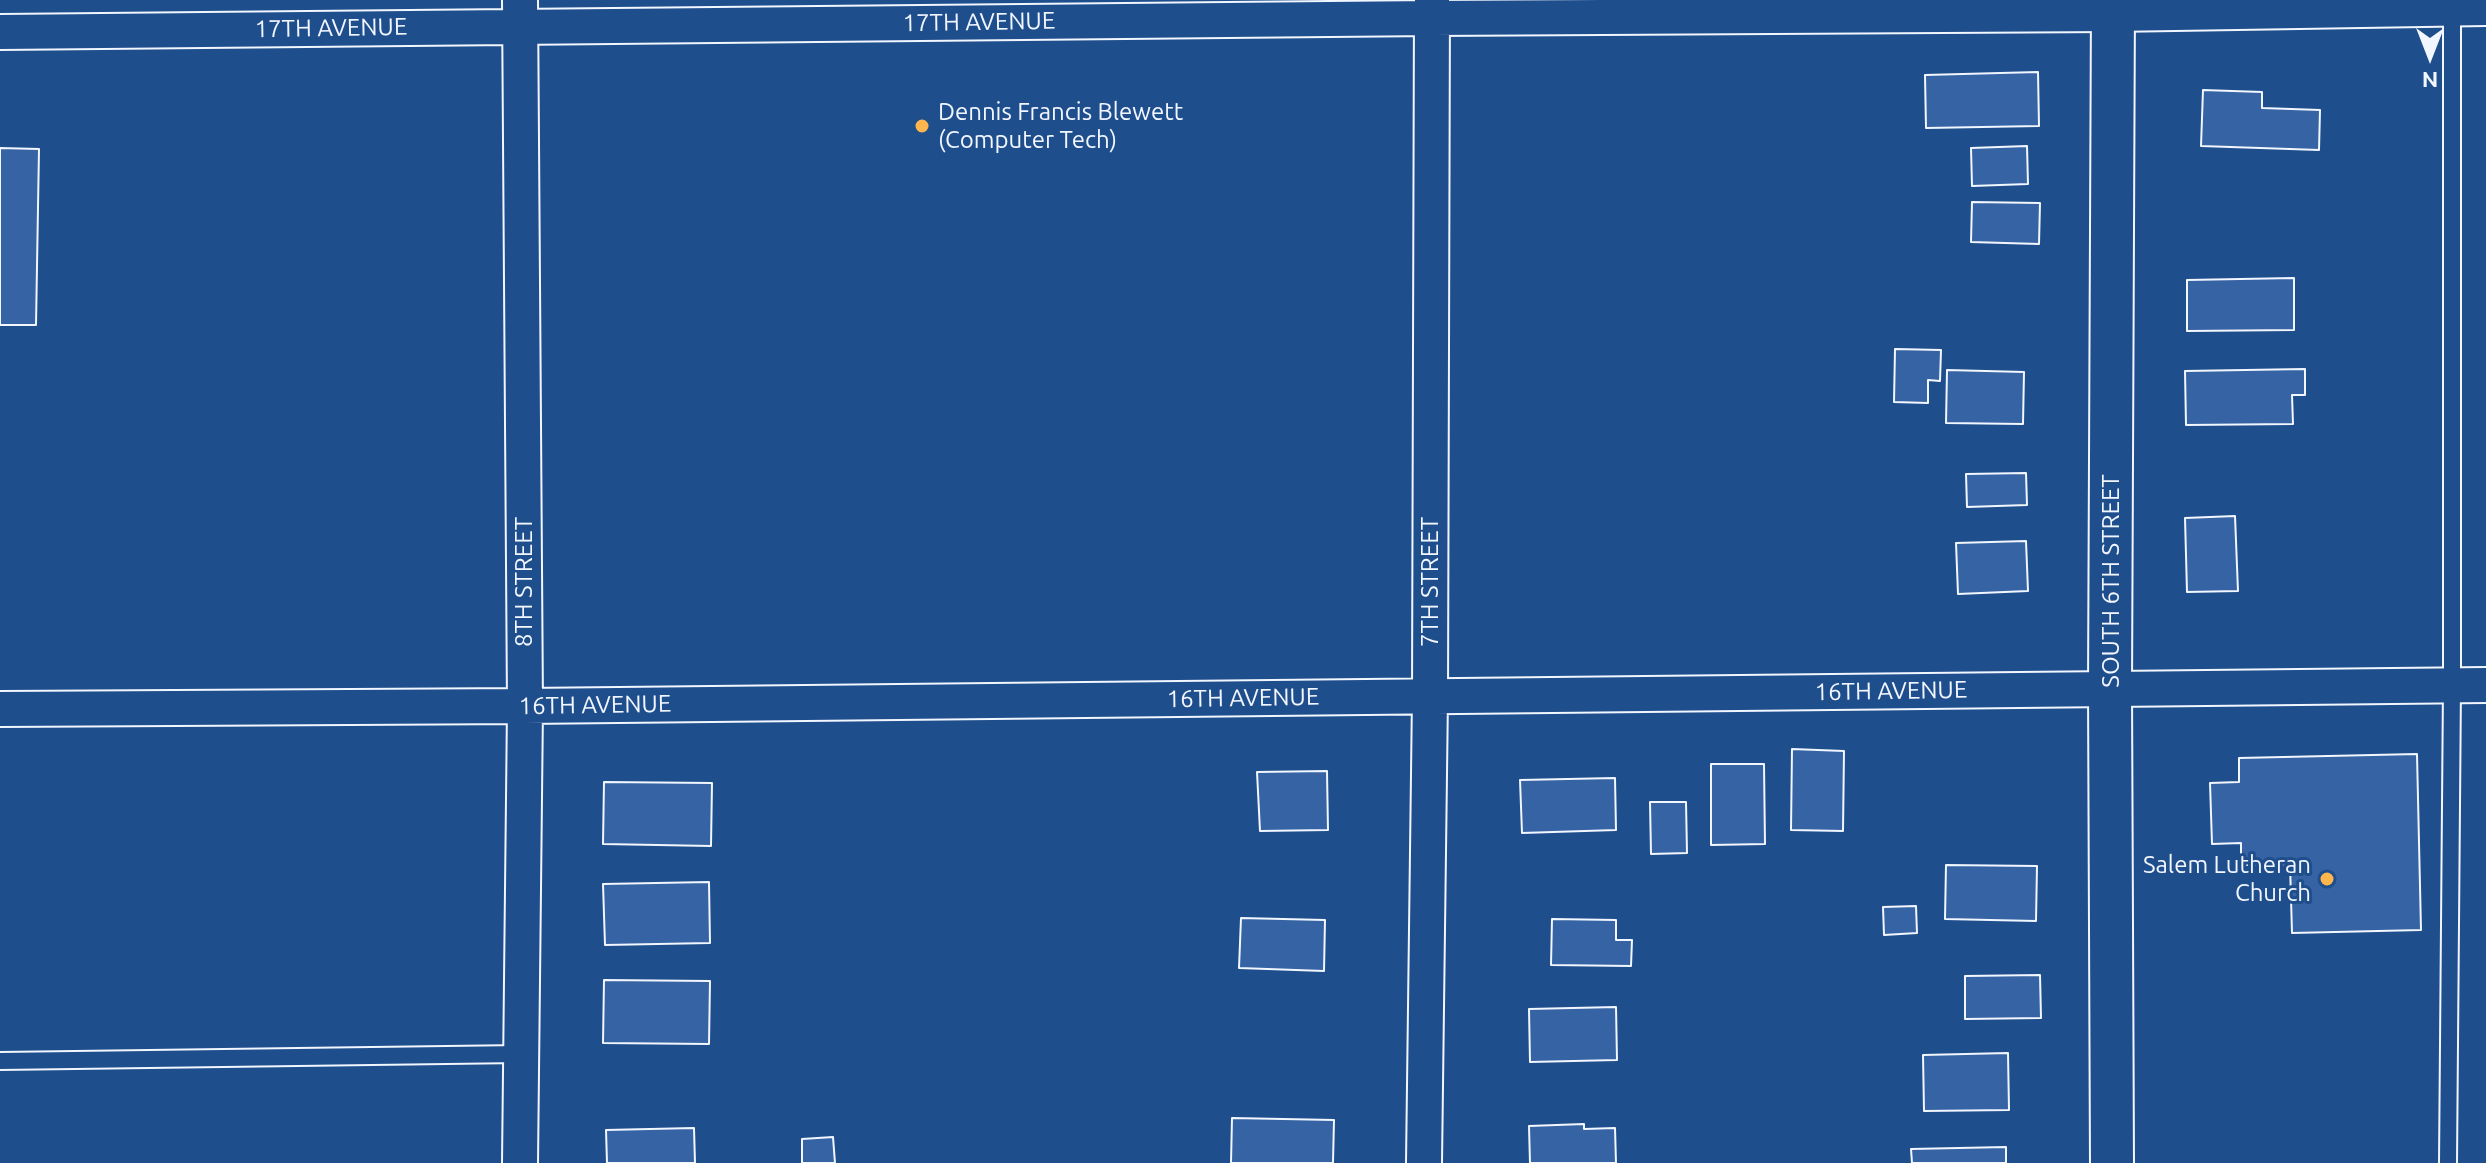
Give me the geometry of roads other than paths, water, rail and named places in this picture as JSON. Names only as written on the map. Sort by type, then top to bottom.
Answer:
[{"type":"street","name":"17TH AVENUE","points":[[0,32],[520,13],[2452,4],[2486,8]]},
{"type":"street","name":"SOUTH 6TH STREET","points":[[2112,1163],[2110,688],[2113,7]]},
{"type":"street","name":"7TH STREET","points":[[1424,1163],[1430,696],[1432,9]]},
{"type":"street","name":"8TH STREET","points":[[520,13],[525,706],[520,1163]]},
{"type":"street","name":"16TH AVENUE","points":[[0,709],[2486,685]]},
{"type":"lane","points":[[2448,1163],[2452,4]]},
{"type":"lane","points":[[0,1061],[521,1054]]},
{"type":"place","name":"Dennis Francis Blewett (Computer Tech)","points":[[922,126]]},
{"type":"place","name":"Salem Lutheran Church","points":[[2327,879]]}]
